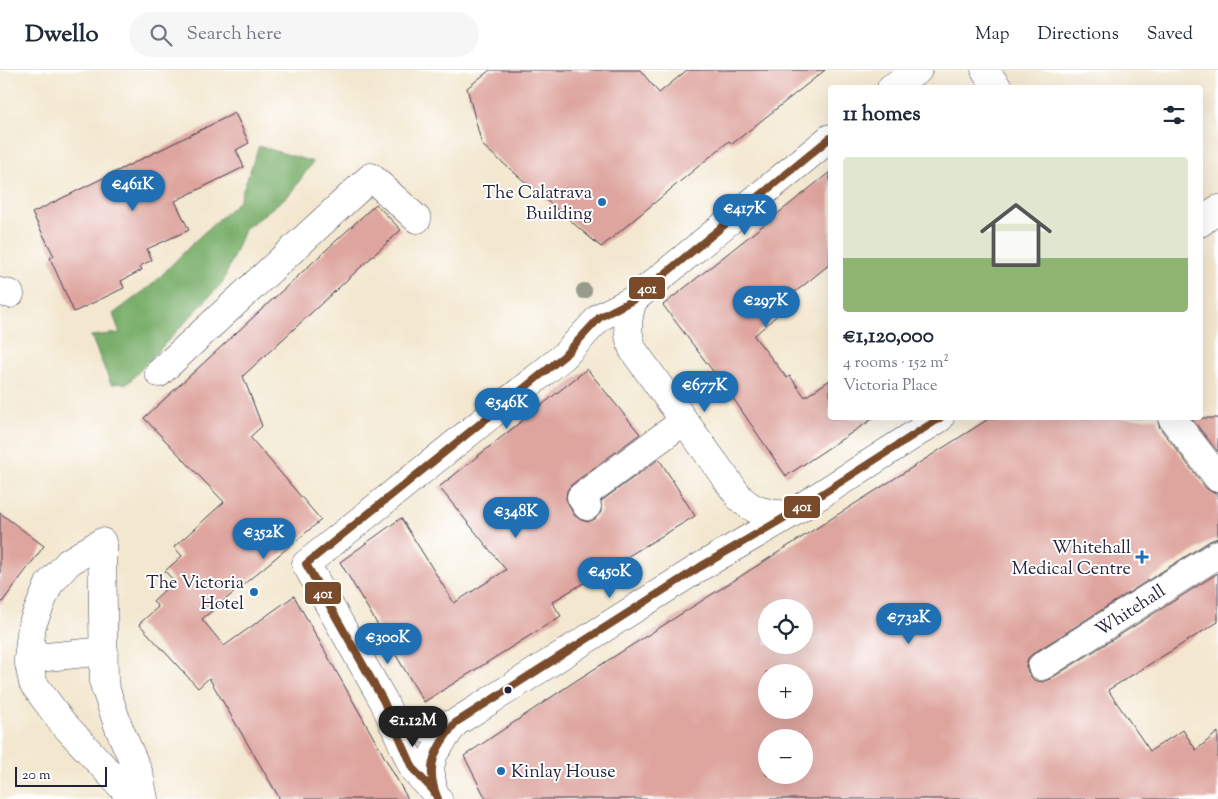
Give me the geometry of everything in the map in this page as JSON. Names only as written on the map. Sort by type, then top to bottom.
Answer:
[{"type":"main road","points":[[895,81],[918,70]]},
{"type":"main road","points":[[985,70],[996,85]]},
{"type":"main road","points":[[436,795],[414,770],[383,700],[306,564],[564,356],[600,317],[633,300],[828,140]]},
{"type":"main road","points":[[159,374],[370,177],[417,219]]},
{"type":"main road","points":[[1203,221],[1218,209]]},
{"type":"main road","points":[[633,300],[627,322],[628,336],[633,350],[684,421],[745,503],[762,512],[789,515]]},
{"type":"main road","points":[[393,724],[412,729],[429,730],[455,723],[700,567],[789,515],[937,420]]},
{"type":"main road","points":[[1174,420],[1218,478]]},
{"type":"main road","points":[[587,506],[581,498],[684,421]]},
{"type":"main road","points":[[102,542],[104,684],[119,728],[138,774],[143,799],[123,788],[62,721],[33,683],[28,659],[32,625],[49,584],[69,562],[102,542]]},
{"type":"main road","name":"Whitehall","points":[[1042,666],[1218,554]]},
{"type":"main road","points":[[28,659],[104,651]]},
{"type":"main road","points":[[436,795],[430,767],[434,753],[455,723]]},
{"type":"green space","points":[[259,146],[313,162],[290,194],[244,230],[223,282],[128,383],[111,384],[91,336],[120,333],[113,314],[153,284],[197,239],[239,201]]},
{"type":"building","name":"The Calatrava Building","points":[[490,70],[640,70],[659,93],[687,70],[825,70],[732,144],[729,141],[601,247],[482,145],[467,88]]},
{"type":"building","points":[[235,113],[249,143],[236,150],[244,167],[175,201],[189,230],[147,249],[152,260],[140,266],[142,270],[121,281],[124,288],[74,312],[50,258],[54,256],[32,213]]},
{"type":"building","points":[[828,174],[828,266],[789,297],[792,302],[754,336],[787,378],[790,376],[805,397],[828,381],[828,420],[871,420],[786,476],[731,395],[663,305]]},
{"type":"building","points":[[376,204],[401,230],[243,376],[262,426],[250,437],[321,520],[202,619],[224,646],[294,596],[408,799],[280,799],[209,678],[198,688],[139,624],[158,607],[153,601],[174,581],[165,571],[182,556],[174,547],[224,502],[144,418]]},
{"type":"building","points":[[587,369],[640,434],[571,485],[567,491],[566,499],[574,515],[588,522],[595,519],[601,512],[601,501],[659,459],[695,516],[552,602],[561,616],[424,702],[340,562],[401,518],[454,603],[506,570],[439,487]]},
{"type":"building","points":[[1218,418],[1218,452],[1193,420]]},
{"type":"building","points":[[987,420],[1158,420],[1160,428],[1206,488],[1218,493],[1218,538],[1210,541],[1034,653],[1028,658],[1026,666],[1034,680],[1042,682],[1050,679],[1218,573],[1218,622],[1108,690],[1150,751],[1183,730],[1196,750],[1218,732],[1218,799],[486,799],[464,756],[577,680]]},
{"type":"building","points":[[0,513],[44,546],[0,605]]},
{"type":"transit line","name":"401","points":[[438,799],[433,790],[414,770],[383,700],[306,564],[564,356],[600,317],[633,300],[828,140]]},
{"type":"transit line","name":"401","points":[[438,799],[432,777],[434,759],[437,750],[455,723],[700,567],[789,515],[937,420]]},
{"type":"place","name":"The Calatrava Building","points":[[602,202]]},
{"type":"place","name":"Whitehall Medical Centre","points":[[1142,557]]},
{"type":"place","name":"The Victoria Hotel","points":[[254,592]]},
{"type":"place","name":"Kinlay House","points":[[501,771]]}]
